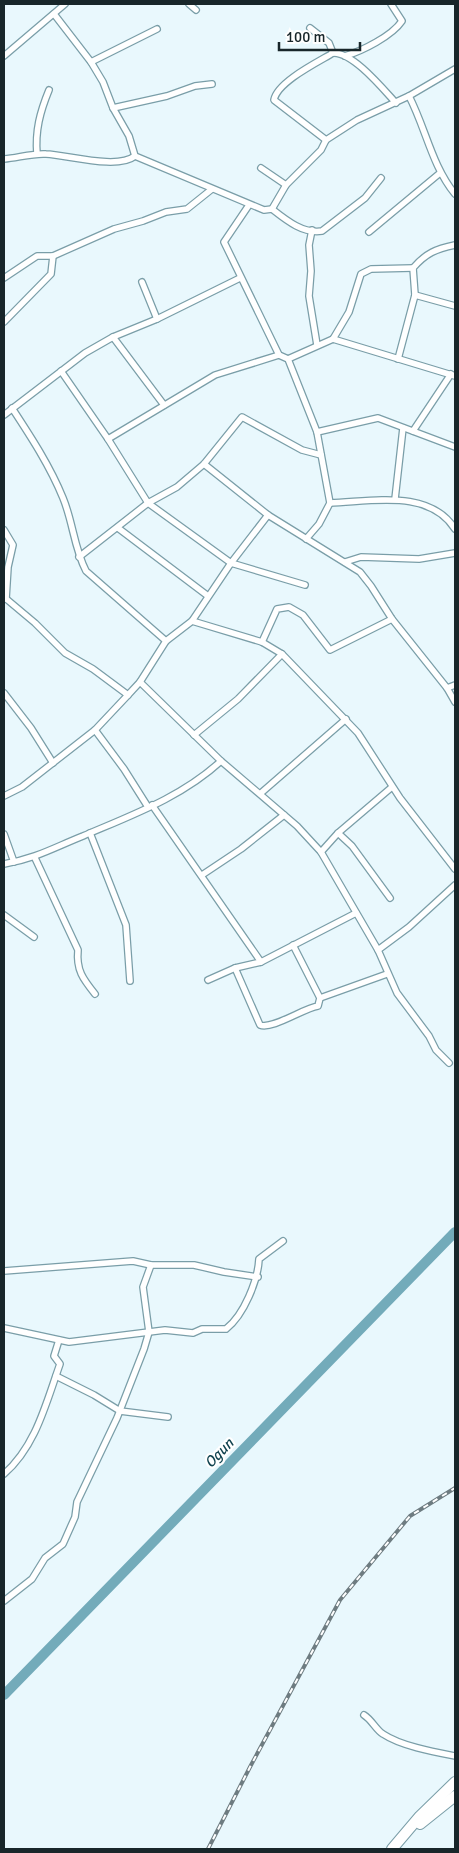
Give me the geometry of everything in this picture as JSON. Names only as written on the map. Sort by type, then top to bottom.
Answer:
[{"type":"highway","points":[[392,1849],[420,1816],[455,1782]]},
{"type":"highway","points":[[398,1849],[424,1819],[455,1796]]},
{"type":"street","points":[[4,56],[65,4]]},
{"type":"street","points":[[189,4],[196,10]]},
{"type":"street","points":[[345,56],[381,40],[398,26],[402,21],[400,15],[391,4]]},
{"type":"street","points":[[54,14],[91,62],[129,136],[135,156]]},
{"type":"street","points":[[310,28],[329,43],[334,53]]},
{"type":"street","points":[[91,62],[157,29]]},
{"type":"street","points":[[326,140],[281,107],[274,100],[274,97],[296,75],[334,53],[345,56],[354,62],[396,103]]},
{"type":"street","points":[[353,54],[354,62]]},
{"type":"street","points":[[272,209],[286,184],[321,150],[326,140],[357,120],[396,103],[455,69]]},
{"type":"street","points":[[113,108],[167,96],[195,86],[212,84]]},
{"type":"street","points":[[37,154],[38,122],[50,90]]},
{"type":"street","points":[[409,96],[419,116],[440,173],[455,194]]},
{"type":"street","points":[[4,159],[37,154],[108,162],[126,160],[135,156],[249,205],[264,210],[272,209],[291,224],[317,232],[326,230],[346,215],[365,198],[381,178]]},
{"type":"street","points":[[262,168],[286,184]]},
{"type":"street","points":[[369,232],[440,173]]},
{"type":"street","points":[[4,278],[37,256],[53,256],[114,229],[144,221],[166,212],[187,209],[212,189]]},
{"type":"street","points":[[249,205],[224,242],[279,355],[288,359],[317,432],[330,503],[319,524],[306,539]]},
{"type":"street","points":[[312,230],[308,245],[311,272],[309,296],[318,346]]},
{"type":"street","points":[[398,359],[415,295],[413,268],[423,256],[434,249],[455,245]]},
{"type":"street","points":[[4,322],[51,274],[53,256]]},
{"type":"street","points":[[288,359],[333,339],[350,312],[361,274],[372,268],[413,268]]},
{"type":"street","points":[[4,413],[113,336],[157,319],[240,278]]},
{"type":"street","points":[[142,282],[157,319]]},
{"type":"street","points":[[415,295],[455,306]]},
{"type":"street","points":[[113,336],[164,405]]},
{"type":"street","points":[[333,339],[453,375],[413,431]]},
{"type":"street","points":[[108,439],[215,376],[279,355]]},
{"type":"street","points":[[61,371],[108,439],[148,503],[192,537],[231,563],[305,585]]},
{"type":"street","points":[[12,408],[37,446],[63,498],[79,557],[86,571],[166,641]]},
{"type":"street","points":[[79,557],[148,503],[177,487],[204,464],[243,416],[302,450],[321,455]]},
{"type":"street","points":[[317,432],[371,418],[378,418],[455,447]]},
{"type":"street","points":[[395,499],[403,428]]},
{"type":"street","points":[[204,464],[268,515],[360,572],[392,619],[455,702]]},
{"type":"street","points":[[330,503],[395,499],[410,502],[441,514],[455,530]]},
{"type":"street","points":[[4,796],[22,787],[95,730],[128,695],[140,682],[166,641],[192,621],[231,563],[268,515]]},
{"type":"street","points":[[118,528],[208,596]]},
{"type":"street","points":[[4,530],[13,545],[8,567],[5,598],[35,623],[65,653],[93,669],[128,695]]},
{"type":"street","points":[[345,562],[361,557],[419,560],[455,553]]},
{"type":"street","points":[[262,642],[277,609],[289,607],[303,615],[330,650],[392,619]]},
{"type":"street","points":[[192,621],[262,642],[282,654],[358,733],[392,787],[455,870]]},
{"type":"street","points":[[194,735],[238,699],[282,654]]},
{"type":"street","points":[[140,682],[221,761],[261,793],[321,852],[378,950],[387,974],[404,1004],[429,1036],[436,1050],[449,1063]]},
{"type":"street","points":[[446,688],[455,685]]},
{"type":"street","points":[[4,693],[31,728],[53,763]]},
{"type":"street","points":[[261,793],[346,719]]},
{"type":"street","points":[[95,730],[202,874],[261,962]]},
{"type":"street","points":[[4,864],[35,858],[150,806],[200,780],[221,761]]},
{"type":"street","points":[[321,852],[338,833],[392,787]]},
{"type":"street","points":[[202,874],[241,849],[284,815]]},
{"type":"street","points":[[90,833],[126,925],[130,981]]},
{"type":"street","points":[[338,833],[352,846],[390,898]]},
{"type":"street","points":[[4,834],[14,862]]},
{"type":"street","points":[[35,858],[78,950],[76,965],[79,974],[95,994]]},
{"type":"street","points":[[378,950],[409,928],[455,885]]},
{"type":"street","points":[[208,980],[235,968],[261,962],[356,913]]},
{"type":"street","points":[[4,915],[34,937]]},
{"type":"street","points":[[235,968],[257,1020],[263,1027],[318,1006],[320,998],[293,945]]},
{"type":"street","points":[[320,998],[387,974]]},
{"type":"street","points":[[4,1328],[70,1342],[165,1330],[192,1333],[202,1329],[226,1329],[237,1316],[258,1277],[259,1258],[283,1241]]},
{"type":"street","points":[[4,1270],[133,1261],[151,1265],[194,1264],[224,1272],[258,1277]]},
{"type":"street","points":[[4,1601],[32,1579],[44,1558],[63,1544],[75,1517],[77,1502],[120,1411],[149,1332],[143,1287],[151,1265]]},
{"type":"street","points":[[4,1474],[24,1452],[35,1432],[60,1364],[54,1356],[59,1340]]},
{"type":"street","points":[[56,1376],[94,1395],[120,1411],[168,1418]]},
{"type":"street","points":[[364,1715],[371,1720],[383,1735],[412,1746],[455,1756]]},
{"type":"waterway","name":"Ogun","points":[[4,1695],[455,1232]]},
{"type":"railway","points":[[208,1849],[340,1600],[410,1516],[455,1488]]}]
